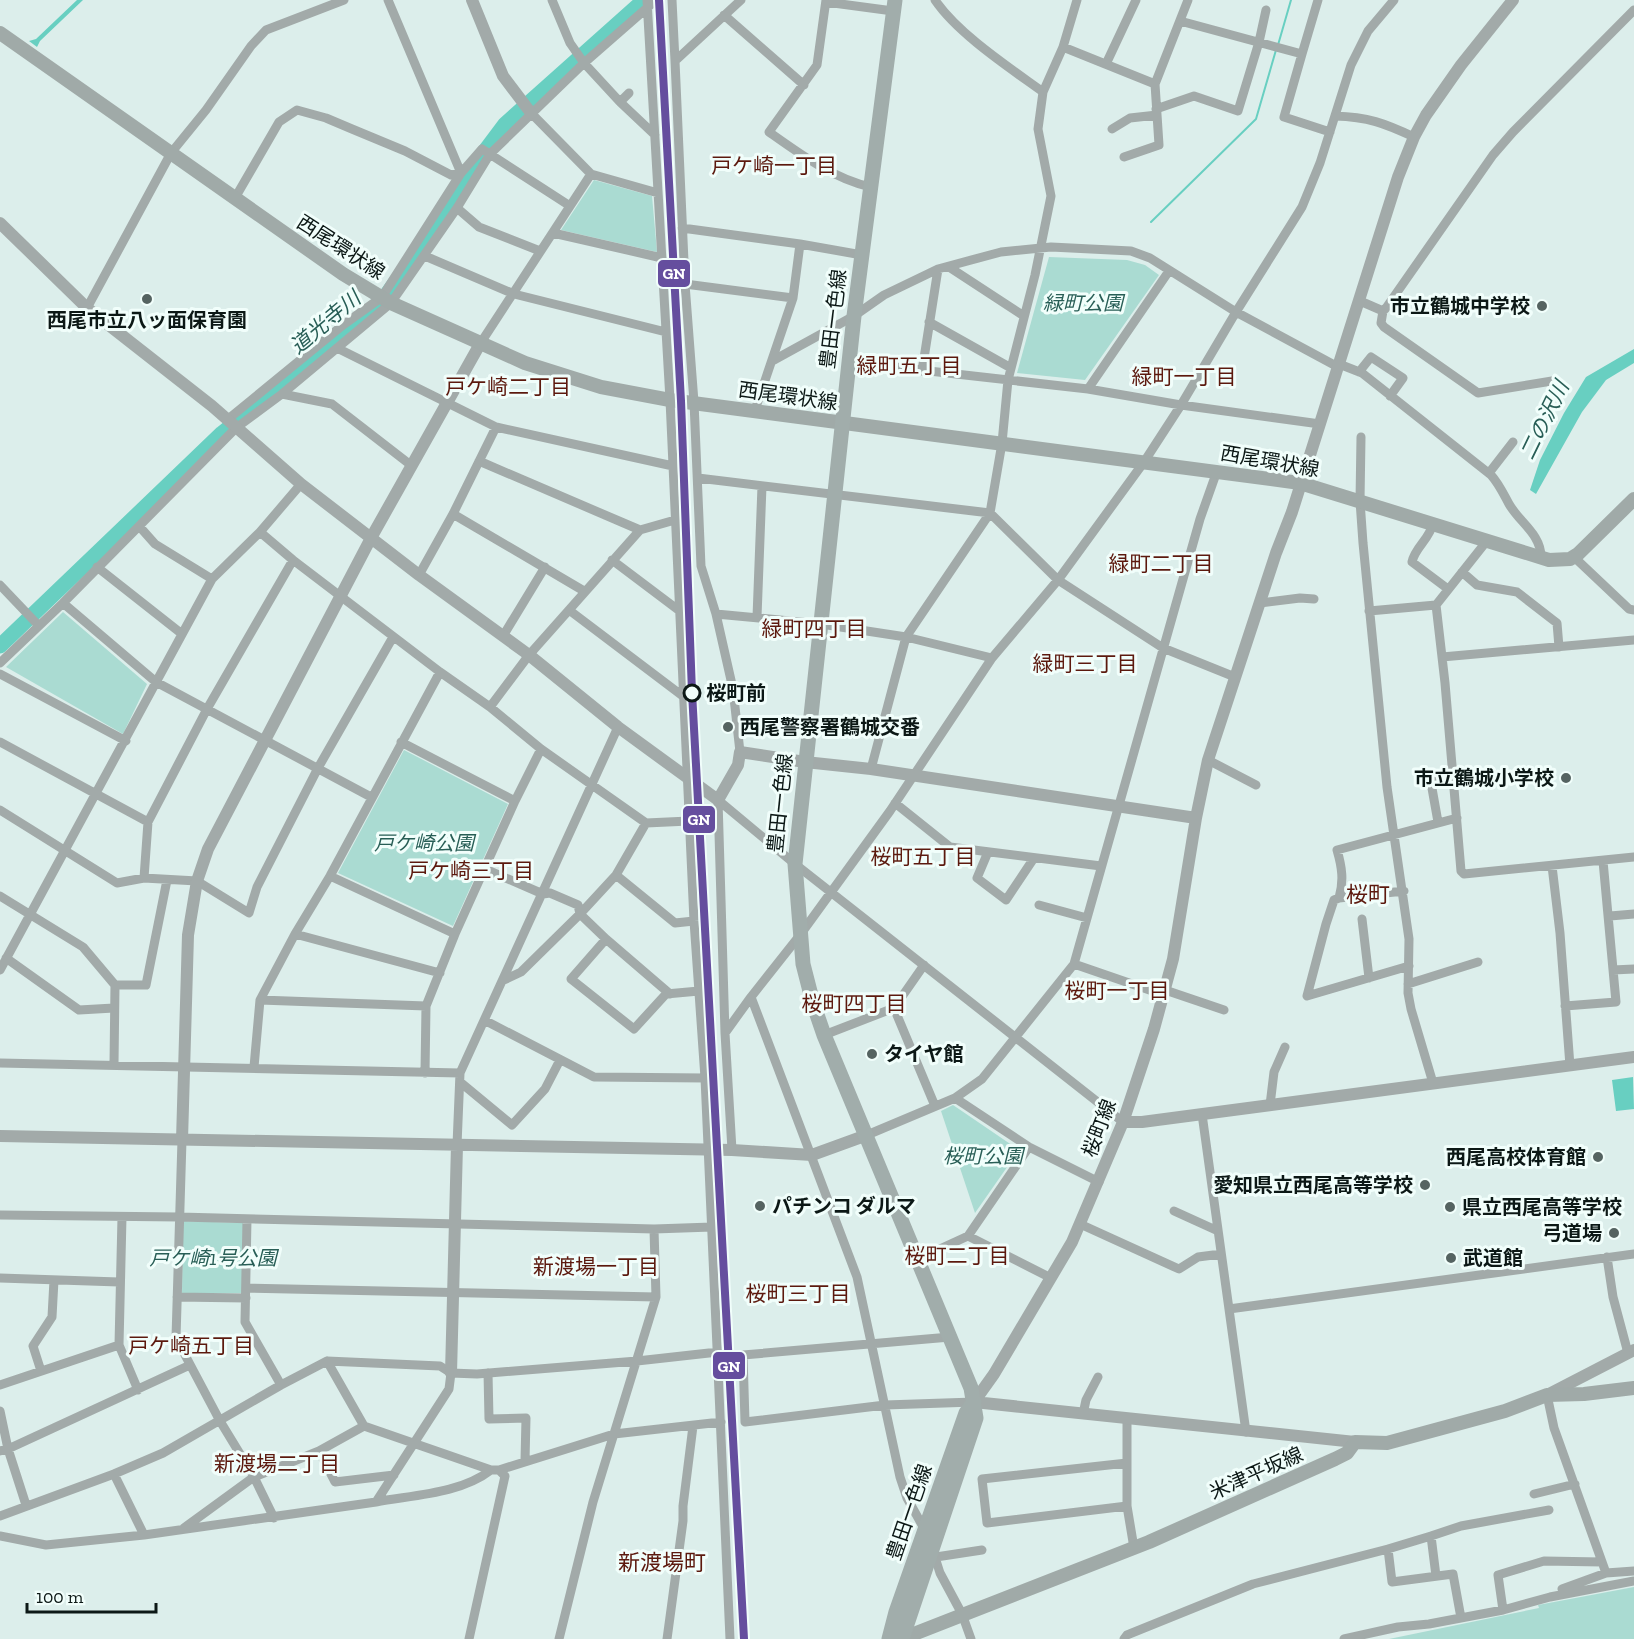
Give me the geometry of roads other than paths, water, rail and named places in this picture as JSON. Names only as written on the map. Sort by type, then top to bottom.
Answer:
[{"type":"main road","name":"豊田一色線","points":[[894,6],[854,316],[795,864],[800,935],[806,974],[824,1035],[918,1258],[971,1388],[974,1402],[976,1419],[934,1552],[901,1639]]},
{"type":"main road","name":"西尾環状線","points":[[0,33],[343,274],[387,300],[525,363],[601,387],[670,400],[1300,483],[1433,523],[1486,542],[1541,557],[1559,561],[1574,557]]},
{"type":"main road","points":[[1574,557],[1584,550],[1634,500]]},
{"type":"main road","points":[[1355,1442],[1387,1443],[1505,1411],[1547,1395],[1584,1394],[1634,1388]]},
{"type":"main road","name":"豊田一色線","points":[[889,1639],[896,1612],[966,1413],[974,1402]]},
{"type":"main road","name":"米津平坂線","points":[[901,1639],[1134,1548],[1347,1454],[1355,1442]]},
{"type":"street","points":[[87,308],[171,153],[206,110],[251,46],[266,30],[344,0]]},
{"type":"street","points":[[388,0],[461,173]]},
{"type":"street","points":[[471,0],[503,76],[531,112],[591,174],[658,193]]},
{"type":"street","points":[[552,0],[570,43],[584,63],[655,135]]},
{"type":"street","points":[[0,663],[140,526],[231,424],[344,325],[387,300],[461,173],[487,152],[647,4],[656,0]]},
{"type":"street","points":[[672,0],[701,566],[716,614],[733,690],[740,752],[738,765],[718,800],[725,1033],[732,1150]]},
{"type":"street","points":[[675,61],[741,0]]},
{"type":"street","points":[[935,0],[942,10],[988,52],[1043,92]]},
{"type":"street","points":[[871,769],[906,637],[990,513],[1002,443],[1008,380],[1051,196],[1038,129],[1043,92],[1063,47],[1077,0]]},
{"type":"street","points":[[1106,64],[1136,0]]},
{"type":"street","points":[[1124,157],[1159,145],[1155,84],[1188,0]]},
{"type":"street","points":[[1318,0],[1284,117],[1330,132]]},
{"type":"street","points":[[725,1033],[800,935],[895,803],[992,658],[1058,580],[1144,462],[1181,405],[1302,207],[1320,163],[1351,65],[1368,31],[1394,0]]},
{"type":"street","points":[[740,752],[871,769],[1196,818],[1208,760],[1339,366],[1398,177],[1414,137],[1426,115],[1461,65],[1513,0]]},
{"type":"street","points":[[871,187],[860,185],[808,160],[769,132],[817,65],[826,1],[894,6]]},
{"type":"street","points":[[647,4],[681,612],[694,921],[709,1150],[730,1639]]},
{"type":"street","points":[[1112,129],[1130,118],[1157,112],[1194,96],[1238,111],[1259,42],[1266,10]]},
{"type":"street","points":[[1552,381],[1478,393],[1384,327],[1381,323],[1383,311],[1500,147],[1634,10]]},
{"type":"street","points":[[724,15],[804,85]]},
{"type":"street","points":[[1180,21],[1302,54]]},
{"type":"street","points":[[1063,47],[1155,84]]},
{"type":"street","points":[[620,102],[629,93]]},
{"type":"street","points":[[236,198],[279,122],[297,110],[326,118],[405,151],[452,175],[461,173]]},
{"type":"street","points":[[1335,116],[1359,116],[1380,121],[1414,137]]},
{"type":"street","points":[[487,152],[570,206]]},
{"type":"street","points":[[231,424],[282,394],[337,348],[387,300],[425,256],[457,208],[487,152]]},
{"type":"street","points":[[274,1518],[254,1477],[219,1422],[176,1338],[188,935],[197,881],[208,849],[371,538],[480,344],[591,174]]},
{"type":"street","points":[[457,208],[479,227],[540,251]]},
{"type":"street","points":[[0,223],[87,308],[231,424],[301,484],[419,575],[529,655],[618,727],[718,800],[830,892],[1123,1122],[1142,1122],[1634,1057]]},
{"type":"street","points":[[682,228],[862,255]]},
{"type":"street","points":[[553,233],[662,258]]},
{"type":"street","points":[[755,410],[774,360],[793,298],[800,244]]},
{"type":"street","points":[[774,360],[854,316],[884,295],[938,269],[1002,252],[1040,248],[1131,251],[1150,258],[1236,312],[1339,366],[1359,372],[1489,473],[1540,546],[1541,557]]},
{"type":"street","points":[[425,256],[514,294],[666,332]]},
{"type":"street","points":[[949,267],[1024,316]]},
{"type":"street","points":[[922,371],[938,269]]},
{"type":"street","points":[[1088,389],[1169,271]]},
{"type":"street","points":[[685,284],[793,298]]},
{"type":"street","points":[[1360,301],[1383,311]]},
{"type":"street","points":[[929,322],[1011,368]]},
{"type":"street","points":[[337,348],[496,426],[673,466]]},
{"type":"street","points":[[1359,372],[1371,357],[1403,378],[1390,396]]},
{"type":"street","points":[[849,362],[1088,389],[1181,405],[1320,424]]},
{"type":"street","points":[[282,394],[332,404],[412,466]]},
{"type":"street","points":[[419,575],[453,514],[496,426]]},
{"type":"street","points":[[1361,437],[1360,501],[1369,610],[1393,834],[1404,891],[1409,939],[1408,984],[1411,1009],[1433,1083]]},
{"type":"street","points":[[1489,473],[1513,442]]},
{"type":"street","points":[[480,461],[640,530]]},
{"type":"street","points":[[0,1136],[732,1150],[812,1155],[955,1098],[982,1079],[1074,964],[1200,519],[1217,471]]},
{"type":"street","points":[[698,477],[990,513],[1058,580],[1163,648],[1235,677]]},
{"type":"street","points":[[0,970],[212,579],[260,532],[301,484]]},
{"type":"street","points":[[757,617],[762,486]]},
{"type":"street","points":[[453,514],[584,591]]},
{"type":"street","points":[[490,707],[529,655],[640,530],[675,520]]},
{"type":"street","points":[[1433,523],[1430,535],[1413,557],[1412,562],[1448,589]]},
{"type":"street","points":[[140,526],[155,544],[212,579]]},
{"type":"street","points":[[260,532],[294,561],[393,637],[490,707],[541,749],[646,823],[689,821]]},
{"type":"street","points":[[1486,542],[1436,605],[1461,871],[1464,873],[1634,858]]},
{"type":"street","points":[[1574,557],[1629,609],[1634,610]]},
{"type":"street","points":[[612,560],[681,612]]},
{"type":"street","points":[[144,879],[148,822],[207,709],[294,561]]},
{"type":"street","points":[[97,567],[182,634]]},
{"type":"street","points":[[503,636],[545,567]]},
{"type":"street","points":[[1462,572],[1477,585],[1516,592],[1557,623],[1559,647]]},
{"type":"street","points":[[0,585],[24,608],[38,626]]},
{"type":"street","points":[[1260,603],[1300,598],[1314,599]]},
{"type":"street","points":[[63,603],[156,682],[371,797]]},
{"type":"street","points":[[1369,610],[1436,605]]},
{"type":"street","points":[[569,610],[684,697]]},
{"type":"street","points":[[716,614],[821,624],[906,637],[992,658]]},
{"type":"street","points":[[0,810],[117,883],[144,879],[197,881],[249,914],[257,887],[318,768],[393,637]]},
{"type":"street","points":[[1442,657],[1634,640]]},
{"type":"street","points":[[254,1067],[260,1000],[440,672]]},
{"type":"street","points":[[0,674],[126,741]]},
{"type":"street","points":[[376,1502],[449,1389],[460,1078],[618,727]]},
{"type":"street","points":[[401,742],[515,801]]},
{"type":"street","points":[[0,744],[148,822]]},
{"type":"street","points":[[425,1073],[426,1005],[455,934],[541,749]]},
{"type":"street","points":[[1208,760],[1256,786]]},
{"type":"street","points":[[1438,822],[1430,777],[1452,774]]},
{"type":"street","points":[[895,803],[950,847],[1101,866]]},
{"type":"street","name":"桜町線","points":[[974,1402],[994,1374],[1072,1242],[1123,1122],[1173,959],[1196,818]]},
{"type":"street","points":[[1339,898],[1343,878],[1337,850],[1457,818]]},
{"type":"street","points":[[504,980],[522,972],[616,875],[646,823]]},
{"type":"street","points":[[988,852],[977,878],[1006,900],[1034,858]]},
{"type":"street","points":[[1565,1006],[1616,1002],[1604,861]]},
{"type":"street","points":[[1552,866],[1560,933],[1570,1065]]},
{"type":"street","points":[[485,869],[543,894],[550,893],[578,905],[580,914],[670,994]]},
{"type":"street","points":[[616,875],[675,923],[694,921]]},
{"type":"street","points":[[330,876],[455,934]]},
{"type":"street","points":[[115,985],[146,985],[167,880]]},
{"type":"street","points":[[1404,891],[1334,900],[1307,996],[1409,966]]},
{"type":"street","points":[[0,896],[83,946],[115,985],[114,1064]]},
{"type":"street","points":[[1039,905],[1087,918]]},
{"type":"street","points":[[1610,916],[1634,914]]},
{"type":"street","points":[[1362,919],[1369,978]]},
{"type":"street","points":[[295,934],[440,973]]},
{"type":"street","points":[[606,939],[571,979],[634,1029],[666,994],[699,991]]},
{"type":"street","points":[[6,958],[79,1010],[114,1008]]},
{"type":"street","points":[[1408,984],[1478,962]]},
{"type":"street","points":[[1074,964],[1224,1010]]},
{"type":"street","points":[[824,1035],[894,1008],[924,965]]},
{"type":"street","points":[[1613,970],[1634,969]]},
{"type":"street","points":[[751,997],[857,1277],[900,1477],[907,1498],[925,1530],[940,1573],[962,1614],[971,1639]]},
{"type":"street","points":[[260,1000],[426,1005]]},
{"type":"street","points":[[894,1008],[935,1107]]},
{"type":"street","points":[[486,1021],[594,1077],[705,1078]]},
{"type":"street","points":[[1270,1105],[1274,1072],[1285,1047]]},
{"type":"street","points":[[0,1063],[254,1067],[425,1073],[460,1078],[512,1125],[545,1089],[560,1060]]},
{"type":"street","points":[[955,1098],[1029,1147],[1099,1182]]},
{"type":"street","points":[[1202,1114],[1246,1432]]},
{"type":"street","points":[[918,1258],[968,1236],[1029,1147]]},
{"type":"street","points":[[1174,1211],[1218,1231]]},
{"type":"street","points":[[0,1215],[179,1217],[654,1229],[712,1227]]},
{"type":"street","points":[[122,1217],[119,1346],[138,1390]]},
{"type":"street","points":[[247,1219],[245,1322],[280,1385]]},
{"type":"street","points":[[1080,1224],[1179,1269],[1198,1257],[1221,1254]]},
{"type":"street","points":[[560,1639],[593,1502],[656,1297],[654,1229]]},
{"type":"street","points":[[968,1236],[1051,1278]]},
{"type":"street","points":[[1229,1309],[1634,1254]]},
{"type":"street","points":[[1606,1573],[1554,1428],[1547,1395],[1631,1351],[1613,1297],[1608,1257]]},
{"type":"street","points":[[0,1278],[119,1282]]},
{"type":"street","points":[[41,1371],[33,1346],[52,1317],[54,1280]]},
{"type":"street","points":[[177,1297],[246,1293],[454,1293],[656,1297]]},
{"type":"street","points":[[950,1337],[743,1355],[745,1422],[885,1405],[974,1402],[1355,1442]]},
{"type":"street","points":[[0,1385],[119,1346]]},
{"type":"street","points":[[0,1516],[114,1474],[163,1453],[280,1385],[327,1361],[440,1366],[451,1373],[488,1373],[718,1352]]},
{"type":"street","points":[[327,1361],[364,1426],[495,1470],[505,1476],[469,1639]]},
{"type":"street","points":[[4,1450],[190,1365]]},
{"type":"street","points":[[488,1373],[489,1419],[526,1418],[525,1461]]},
{"type":"street","points":[[1083,1414],[1086,1400],[1098,1377]]},
{"type":"street","points":[[0,1411],[4,1450],[26,1505]]},
{"type":"street","points":[[1126,1418],[1127,1506],[1134,1548]]},
{"type":"street","points":[[0,1536],[46,1545],[144,1535],[376,1502],[451,1488],[495,1470],[614,1434],[722,1422]]},
{"type":"street","points":[[182,1530],[254,1477],[319,1451],[364,1426]]},
{"type":"street","points":[[667,1639],[693,1426]]},
{"type":"street","points":[[319,1451],[335,1482],[394,1475]]},
{"type":"street","points":[[1127,1463],[982,1479],[987,1523],[1127,1506]]},
{"type":"street","points":[[114,1474],[144,1535]]},
{"type":"street","points":[[1534,1494],[1575,1484]]},
{"type":"street","points":[[1124,1639],[1127,1635],[1253,1584],[1461,1526],[1549,1510]]},
{"type":"street","points":[[1431,1536],[1436,1576]]},
{"type":"street","points":[[1388,1548],[1392,1582],[1454,1574],[1461,1618]]},
{"type":"street","points":[[934,1552],[982,1550]]},
{"type":"street","points":[[1503,1610],[1498,1575],[1544,1561],[1602,1562]]},
{"type":"street","points":[[1550,1597],[1562,1589],[1606,1573],[1634,1571]]},
{"type":"street","points":[[1344,1639],[1398,1627],[1503,1610],[1550,1597],[1634,1581]]},
{"type":"waterway","name":"道光寺川","points":[[0,646],[222,433],[375,311],[445,212],[466,176],[505,124],[644,0]]},
{"type":"waterway","points":[[1278,45],[1291,0]]},
{"type":"waterway","points":[[1151,222],[1256,119],[1276,50]]},
{"type":"place","name":"西尾市立八ッ面保育園","points":[[147,299]]},
{"type":"place","name":"市立鶴城中学校","points":[[1542,306]]},
{"type":"place","name":"桜町前","points":[[692,693]]},
{"type":"place","name":"西尾警察署鶴城交番","points":[[728,727]]},
{"type":"place","name":"市立鶴城小学校","points":[[1566,778]]},
{"type":"place","name":"タイヤ館","points":[[872,1054]]},
{"type":"place","name":"西尾高校体育館","points":[[1598,1157]]},
{"type":"place","name":"愛知県立西尾高等学校","points":[[1425,1185]]},
{"type":"place","name":"パチンコ ダルマ","points":[[760,1206]]},
{"type":"place","name":"県立西尾高等学校","points":[[1450,1207]]},
{"type":"place","name":"弓道場","points":[[1614,1233]]},
{"type":"place","name":"武道館","points":[[1451,1258]]},
{"type":"district","name":"戸ケ崎一丁目","points":[[774,165]]},
{"type":"district","name":"緑町五丁目","points":[[909,365]]},
{"type":"district","name":"緑町一丁目","points":[[1184,376]]},
{"type":"district","name":"戸ケ崎二丁目","points":[[508,386]]},
{"type":"district","name":"緑町二丁目","points":[[1161,563]]},
{"type":"district","name":"緑町四丁目","points":[[814,628]]},
{"type":"district","name":"緑町三丁目","points":[[1085,663]]},
{"type":"district","name":"桜町五丁目","points":[[923,856]]},
{"type":"district","name":"戸ケ崎三丁目","points":[[471,870]]},
{"type":"district","name":"桜町","points":[[1368,894]]},
{"type":"district","name":"桜町一丁目","points":[[1117,990]]},
{"type":"district","name":"桜町四丁目","points":[[854,1003]]},
{"type":"district","name":"桜町二丁目","points":[[957,1255]]},
{"type":"district","name":"新渡場一丁目","points":[[596,1266]]},
{"type":"district","name":"桜町三丁目","points":[[798,1293]]},
{"type":"district","name":"戸ケ崎五丁目","points":[[191,1345]]},
{"type":"district","name":"新渡場二丁目","points":[[277,1463]]},
{"type":"district","name":"新渡場町","points":[[662,1562]]},
{"type":"park label","name":"緑町公園","points":[[1083,303]]},
{"type":"park label","name":"戸ケ崎公園","points":[[424,843]]},
{"type":"park label","name":"桜町公園","points":[[983,1156]]},
{"type":"park label","name":"戸ケ崎1号公園","points":[[213,1258]]},
{"type":"water label","name":"二の沢川","points":[[1544,420]]}]
